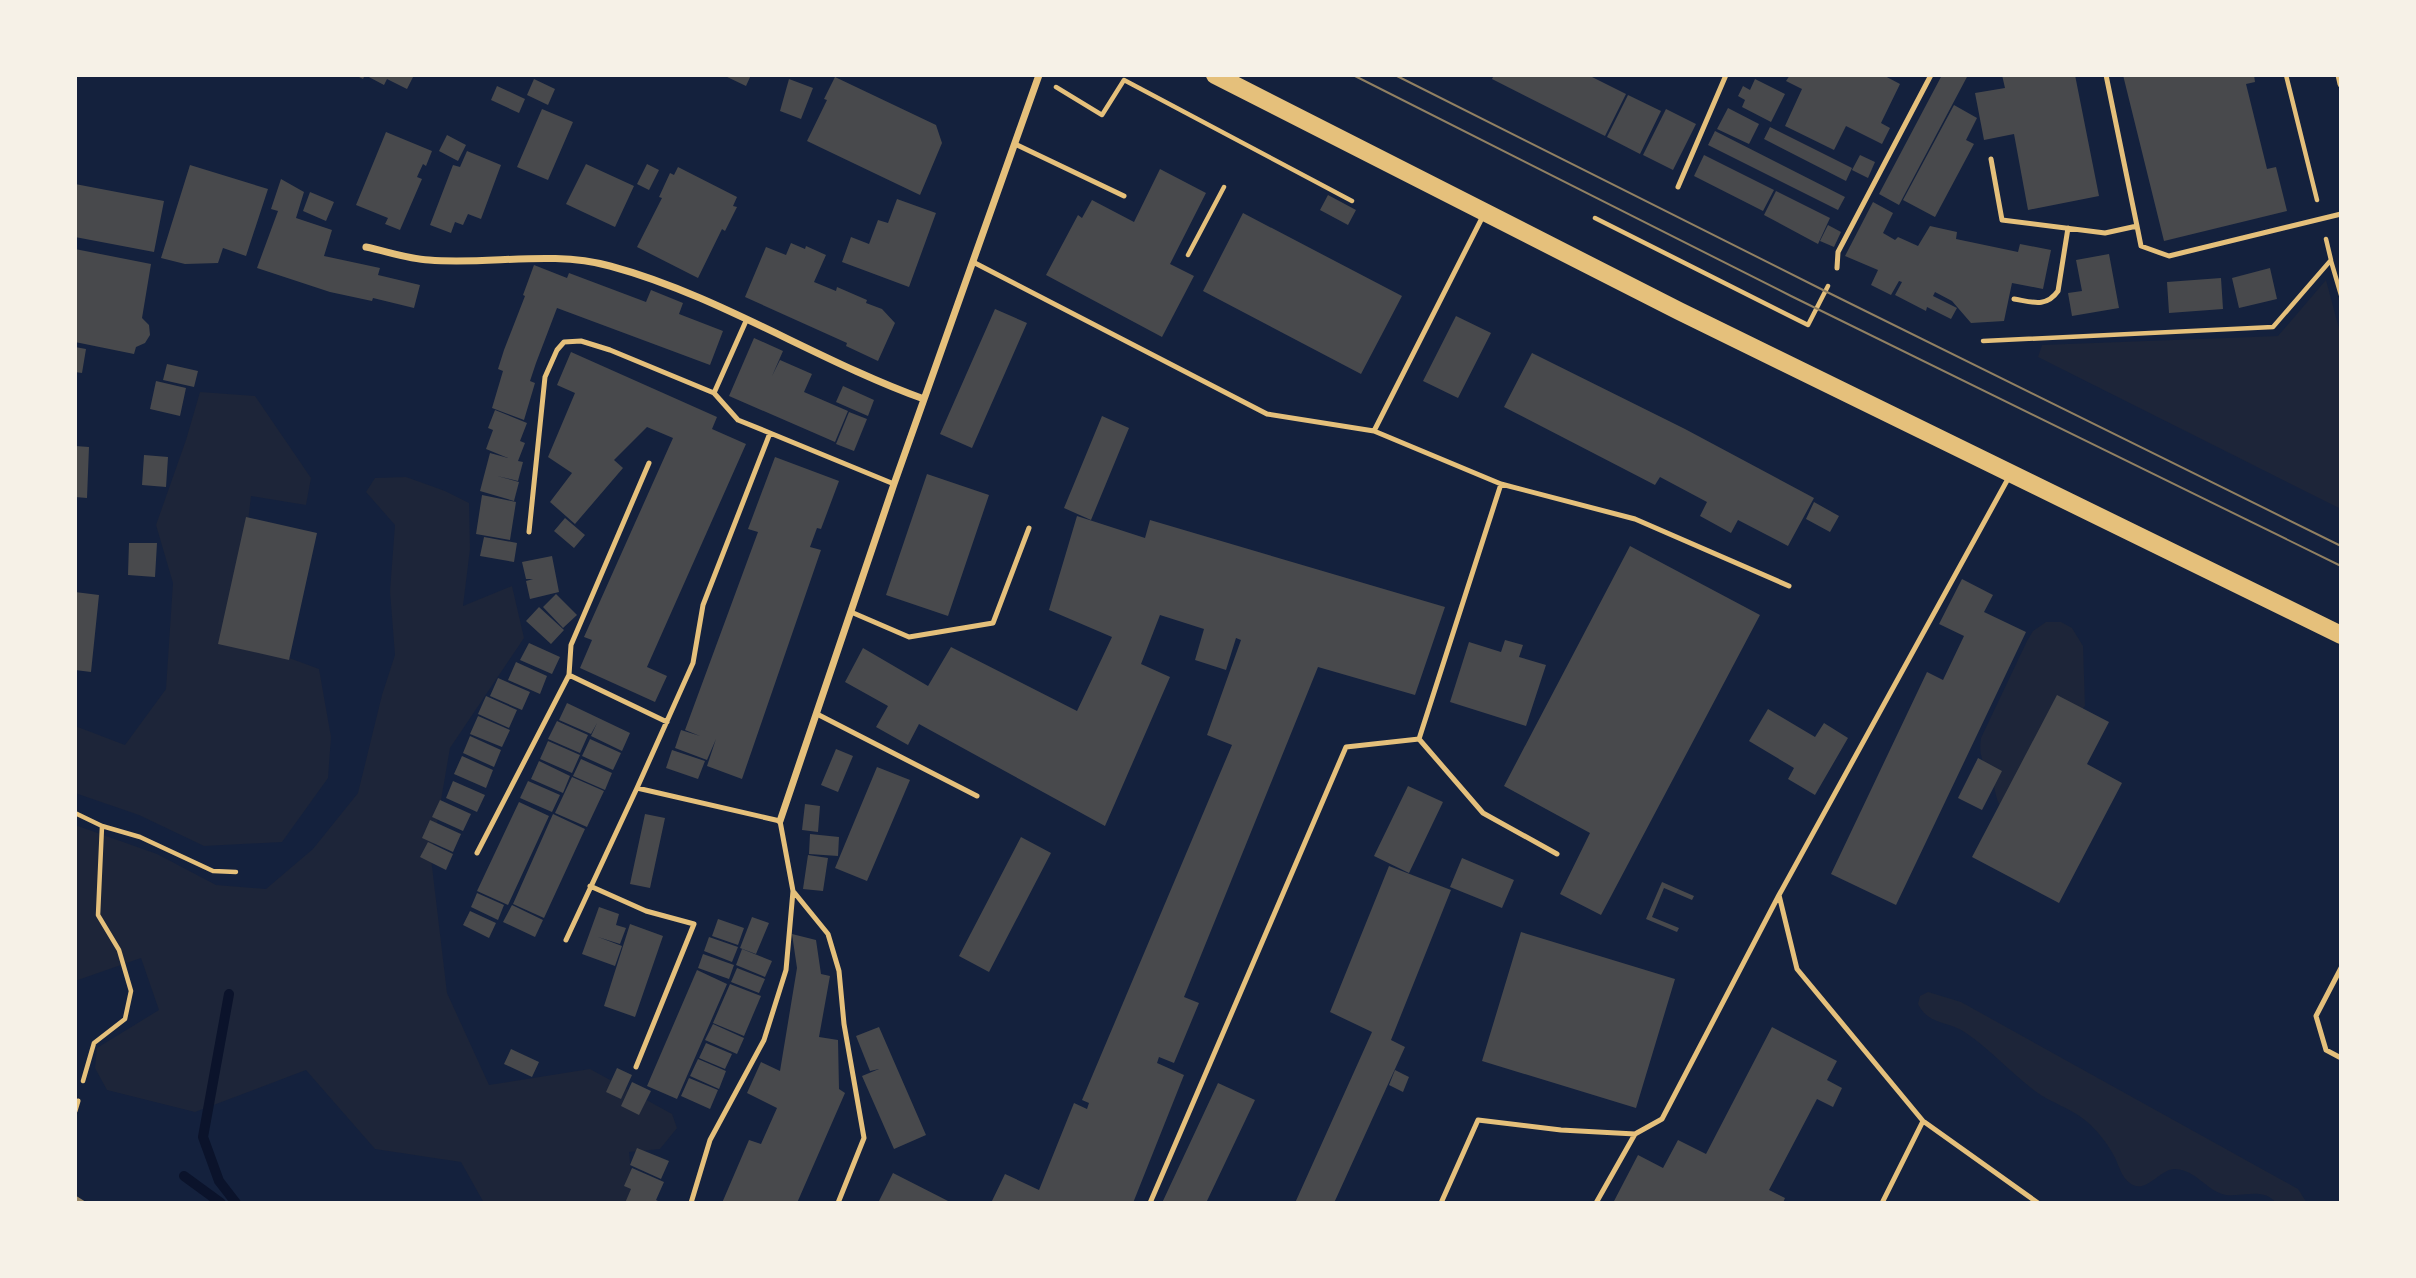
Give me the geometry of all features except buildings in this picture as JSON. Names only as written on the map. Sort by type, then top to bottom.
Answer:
[{"type":"main road","points":[[1215,75],[2011,475],[2341,635]]},
{"type":"street","points":[[2339,75],[2341,84]]},
{"type":"street","points":[[780,821],[894,484],[1039,76]]},
{"type":"street","points":[[366,247],[428,260],[554,259],[607,265],[661,282],[878,383],[924,400]]},
{"type":"lane","points":[[1678,187],[1726,75]]},
{"type":"lane","points":[[1837,268],[1838,252],[1931,75]]},
{"type":"lane","points":[[2106,75],[2141,246],[2169,256],[2341,214]]},
{"type":"lane","points":[[1015,144],[1124,196]]},
{"type":"lane","points":[[1991,159],[2002,220],[2105,233],[2137,226]]},
{"type":"lane","points":[[1374,432],[1485,213]]},
{"type":"lane","points":[[2014,299],[2042,304],[2052,299],[2058,291],[2068,228]]},
{"type":"lane","points":[[973,262],[1267,414],[1374,432],[1501,484],[1635,519],[1789,586]]},
{"type":"lane","points":[[714,393],[746,321]]},
{"type":"lane","points":[[529,532],[545,377],[556,350],[564,342],[581,341],[591,344],[714,393],[738,420],[894,484]]},
{"type":"lane","points":[[566,940],[693,663],[703,605],[771,433]]},
{"type":"lane","points":[[477,853],[569,675],[571,645],[649,463]]},
{"type":"lane","points":[[1596,1203],[1635,1134],[1662,1119],[1780,895],[2011,475]]},
{"type":"lane","points":[[1419,739],[1501,484]]},
{"type":"lane","points":[[851,612],[909,637],[993,623],[1029,528]]},
{"type":"lane","points":[[569,675],[667,722]]},
{"type":"lane","points":[[817,714],[977,796]]},
{"type":"lane","points":[[1419,739],[1483,813],[1557,854]]},
{"type":"lane","points":[[1150,1203],[1346,747],[1419,739]]},
{"type":"lane","points":[[637,789],[780,821],[793,891],[786,970],[764,1040],[710,1140],[691,1203]]},
{"type":"lane","points":[[590,886],[646,911],[694,924],[636,1067]]},
{"type":"lane","points":[[793,891],[828,934],[839,971],[844,1024],[864,1138],[838,1203]]},
{"type":"lane","points":[[1780,895],[1797,969],[1923,1121],[2038,1203]]},
{"type":"lane","points":[[2341,968],[2316,1016],[2326,1050],[2341,1058]]},
{"type":"lane","points":[[75,1111],[78,1101]]},
{"type":"lane","points":[[1441,1203],[1478,1120],[1561,1130],[1635,1134]]},
{"type":"lane","points":[[1882,1203],[1923,1121]]},
{"type":"path","points":[[2286,75],[2341,295]]},
{"type":"path","points":[[1039,76],[1102,115],[1124,80],[1352,201]]},
{"type":"path","points":[[1188,255],[1224,187]]},
{"type":"path","points":[[1595,218],[1808,325],[1837,268]]},
{"type":"path","points":[[1983,341],[2273,327],[2331,260]]},
{"type":"path","points":[[75,813],[103,826],[140,837],[213,871],[236,872]]},
{"type":"path","points":[[78,1101],[94,1043],[125,1019],[131,991],[119,950],[98,915],[103,826]]},
{"type":"shaded area","points":[[2326,280],[2341,336],[2341,509],[2038,357],[2042,345],[2278,336]]},
{"type":"shaded area","points":[[200,392],[255,396],[311,478],[306,505],[251,496],[235,638],[319,669],[331,737],[328,778],[282,842],[204,846],[139,815],[75,793],[75,726],[125,745],[166,689],[173,583],[156,525]]},
{"type":"shaded area","points":[[406,477],[469,503],[470,549],[463,606],[512,586],[524,638],[450,748],[431,858],[447,993],[489,1085],[590,1069],[672,1114],[677,1128],[660,1149],[629,1152],[634,1203],[484,1203],[461,1162],[375,1149],[306,1070],[195,1112],[107,1090],[95,1068],[97,1048],[159,1010],[141,958],[75,981],[75,825],[157,854],[216,885],[266,889],[313,849],[358,793],[382,695],[395,655],[390,591],[395,525],[366,492],[375,478]]},
{"type":"shaded area","points":[[2046,622],[2061,622],[2072,628],[2083,646],[2085,706],[2001,807],[1981,756],[1981,738],[2027,641],[2033,631]]},
{"type":"shaded area","points":[[1928,992],[1961,1002],[2298,1189],[2307,1203],[2276,1203],[2266,1195],[2259,1194],[2226,1195],[2189,1173],[2175,1169],[2164,1172],[2144,1185],[2133,1185],[2123,1175],[2104,1141],[2086,1121],[2035,1091],[1966,1033],[1933,1019],[1922,1011],[1918,1004],[1920,996]]},
{"type":"waterway","points":[[229,994],[203,1137],[219,1181],[236,1203]]},
{"type":"waterway","points":[[184,1176],[221,1203]]},
{"type":"tram line","points":[[1353,75],[1791,296],[2341,566]]},
{"type":"tram line","points":[[1395,75],[2341,546]]},
{"type":"railway","points":[[75,1198],[83,1203]]}]
